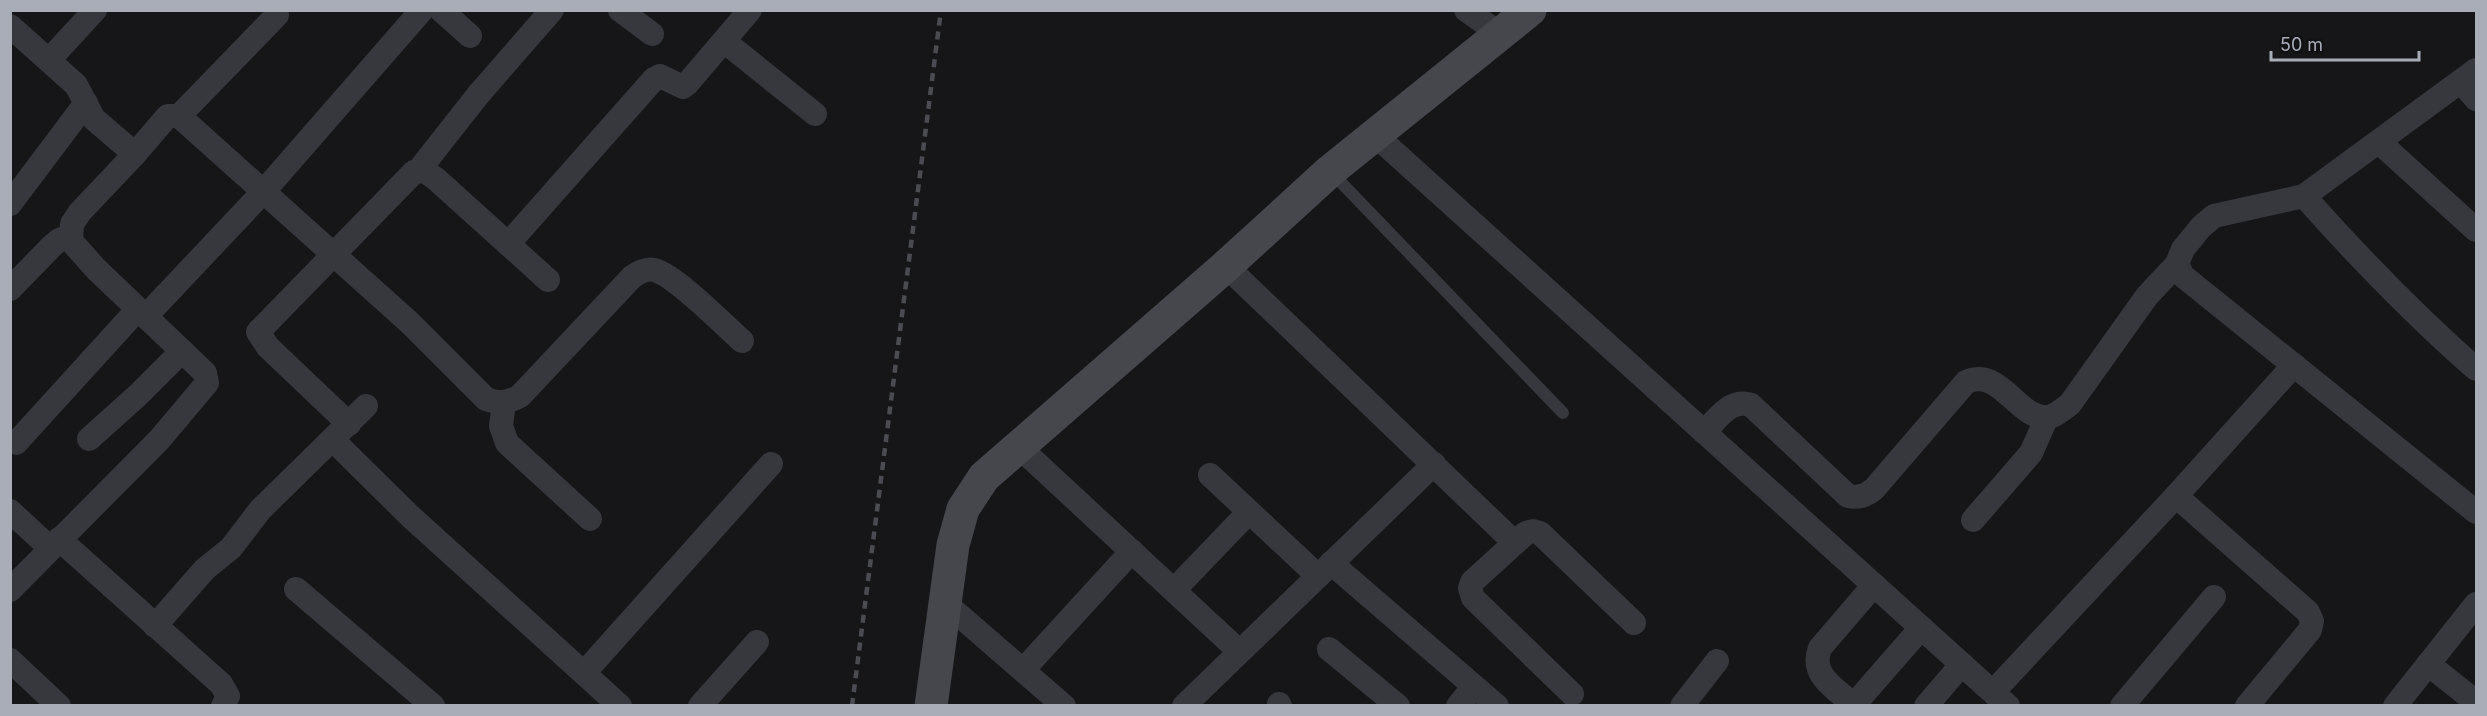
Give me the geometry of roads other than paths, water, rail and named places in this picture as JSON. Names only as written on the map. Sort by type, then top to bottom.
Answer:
[{"type":"street","points":[[49,60],[95,10]]},
{"type":"street","points":[[16,443],[264,191],[422,10]]},
{"type":"street","points":[[441,10],[470,36]]},
{"type":"street","points":[[552,10],[478,95],[419,170],[414,172],[333,254],[258,333],[410,516],[620,705]]},
{"type":"street","points":[[620,10],[652,34]]},
{"type":"street","points":[[508,244],[654,79],[660,76],[683,87],[725,42],[750,10]]},
{"type":"street","points":[[1467,10],[1500,34]]},
{"type":"street","points":[[931,705],[953,545],[963,509],[984,477],[1226,266],[1330,171],[1530,10]]},
{"type":"street","points":[[179,116],[277,15]]},
{"type":"street","points":[[10,26],[76,85],[94,119],[135,154]]},
{"type":"street","points":[[725,42],[815,114]]},
{"type":"street","points":[[1704,432],[1731,405],[1742,402],[1751,405],[1848,496],[1857,498],[1874,489],[1966,382],[1975,378],[1986,379],[2035,414],[2047,417],[2058,414],[2070,404],[2147,296],[2178,264],[2183,249],[2201,226],[2214,216],[2304,196],[2379,142],[2471,84]]},
{"type":"street","points":[[10,204],[86,103]]},
{"type":"street","points":[[10,591],[159,440],[207,383],[205,374],[75,247],[70,236],[72,224],[80,212],[168,116],[179,116],[264,191],[410,323],[486,399],[504,403],[520,396],[632,277],[640,272],[653,270],[672,279],[742,341]]},
{"type":"street","points":[[1374,134],[2001,699],[2176,496],[2294,365]]},
{"type":"street","points":[[2379,142],[2476,231]]},
{"type":"street","points":[[419,170],[425,171],[435,179],[548,280]]},
{"type":"street","points":[[2304,196],[2364,264],[2421,321],[2476,369]]},
{"type":"street","points":[[10,290],[52,246],[59,240],[70,236]]},
{"type":"street","points":[[2178,264],[2183,276],[2476,512]]},
{"type":"street","points":[[1226,266],[1515,543]]},
{"type":"street","points":[[89,439],[182,351]]},
{"type":"street","points":[[504,403],[501,426],[507,443],[590,519]]},
{"type":"street","points":[[155,626],[205,569],[231,548],[260,510],[366,406]]},
{"type":"street","points":[[1973,520],[2031,453],[2047,417]]},
{"type":"street","points":[[1018,446],[1239,651]]},
{"type":"street","points":[[584,673],[771,464]]},
{"type":"street","points":[[1184,705],[1434,464]]},
{"type":"street","points":[[1210,476],[1249,512],[1497,705]]},
{"type":"street","points":[[2176,496],[2308,612],[2312,621],[2310,630],[2247,705]]},
{"type":"street","points":[[10,511],[55,544],[221,684],[228,696],[223,705]]},
{"type":"street","points":[[1174,590],[1249,512]]},
{"type":"street","points":[[1572,694],[1473,598],[1470,593],[1472,582],[1526,533],[1540,532],[1634,623]]},
{"type":"street","points":[[1023,670],[1132,551]]},
{"type":"street","points":[[1874,585],[1820,648],[1816,658],[1821,676],[1854,705],[1921,628]]},
{"type":"street","points":[[296,589],[432,705]]},
{"type":"street","points":[[2122,705],[2214,597]]},
{"type":"street","points":[[944,602],[1064,705]]},
{"type":"street","points":[[2395,705],[2476,604]]},
{"type":"street","points":[[700,705],[757,642]]},
{"type":"street","points":[[1329,649],[1398,705]]},
{"type":"street","points":[[10,660],[58,705]]},
{"type":"street","points":[[1682,705],[1717,661]]},
{"type":"street","points":[[1926,705],[1962,664]]},
{"type":"street","points":[[2428,664],[2476,702]]},
{"type":"street","points":[[1458,705],[1474,686]]},
{"type":"lane","points":[[1330,171],[1563,412]]},
{"type":"railway","points":[[852,706],[941,10]]}]
